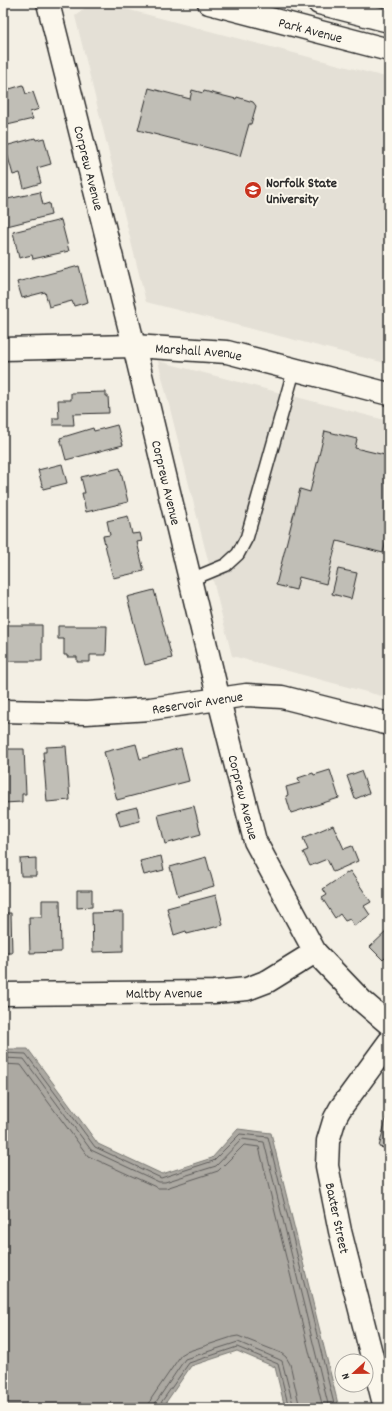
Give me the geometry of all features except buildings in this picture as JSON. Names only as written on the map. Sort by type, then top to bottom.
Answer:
[{"type":"street","name":"Corprew Avenue","points":[[48,3],[134,346],[219,700],[255,841],[315,952],[362,1001],[389,1024]]},
{"type":"street","name":"Park Avenue","points":[[209,3],[389,50]]},
{"type":"street","name":"Park Avenue","points":[[319,3],[389,21]]},
{"type":"street","name":"Marshall Avenue","points":[[3,349],[134,346],[227,352],[389,394]]},
{"type":"street","name":"Reservoir Avenue","points":[[3,711],[86,713],[150,709],[246,695],[282,697],[389,724]]},
{"type":"street","name":"Maltby Avenue","points":[[3,994],[214,992],[247,989],[268,981],[315,952]]},
{"type":"street","name":"Baxter Street","points":[[385,1408],[340,1231],[327,1166],[328,1141],[340,1109],[389,1042]]},
{"type":"lane","points":[[190,580],[226,565],[238,554],[247,537],[294,370]]},
{"type":"shaded area","name":"Norfolk State University","points":[[91,3],[103,3],[389,78],[389,364],[146,302],[75,16]]},
{"type":"shaded area","points":[[158,361],[389,421],[389,698],[232,656]]},
{"type":"water","points":[[3,1049],[28,1049],[98,1144],[162,1174],[212,1158],[238,1129],[271,1133],[334,1388],[334,1393],[335,1393],[339,1408],[285,1408],[275,1367],[237,1351],[191,1366],[162,1408],[3,1408]]},
{"type":"place","name":"Norfolk State University","points":[[253,190]]}]
